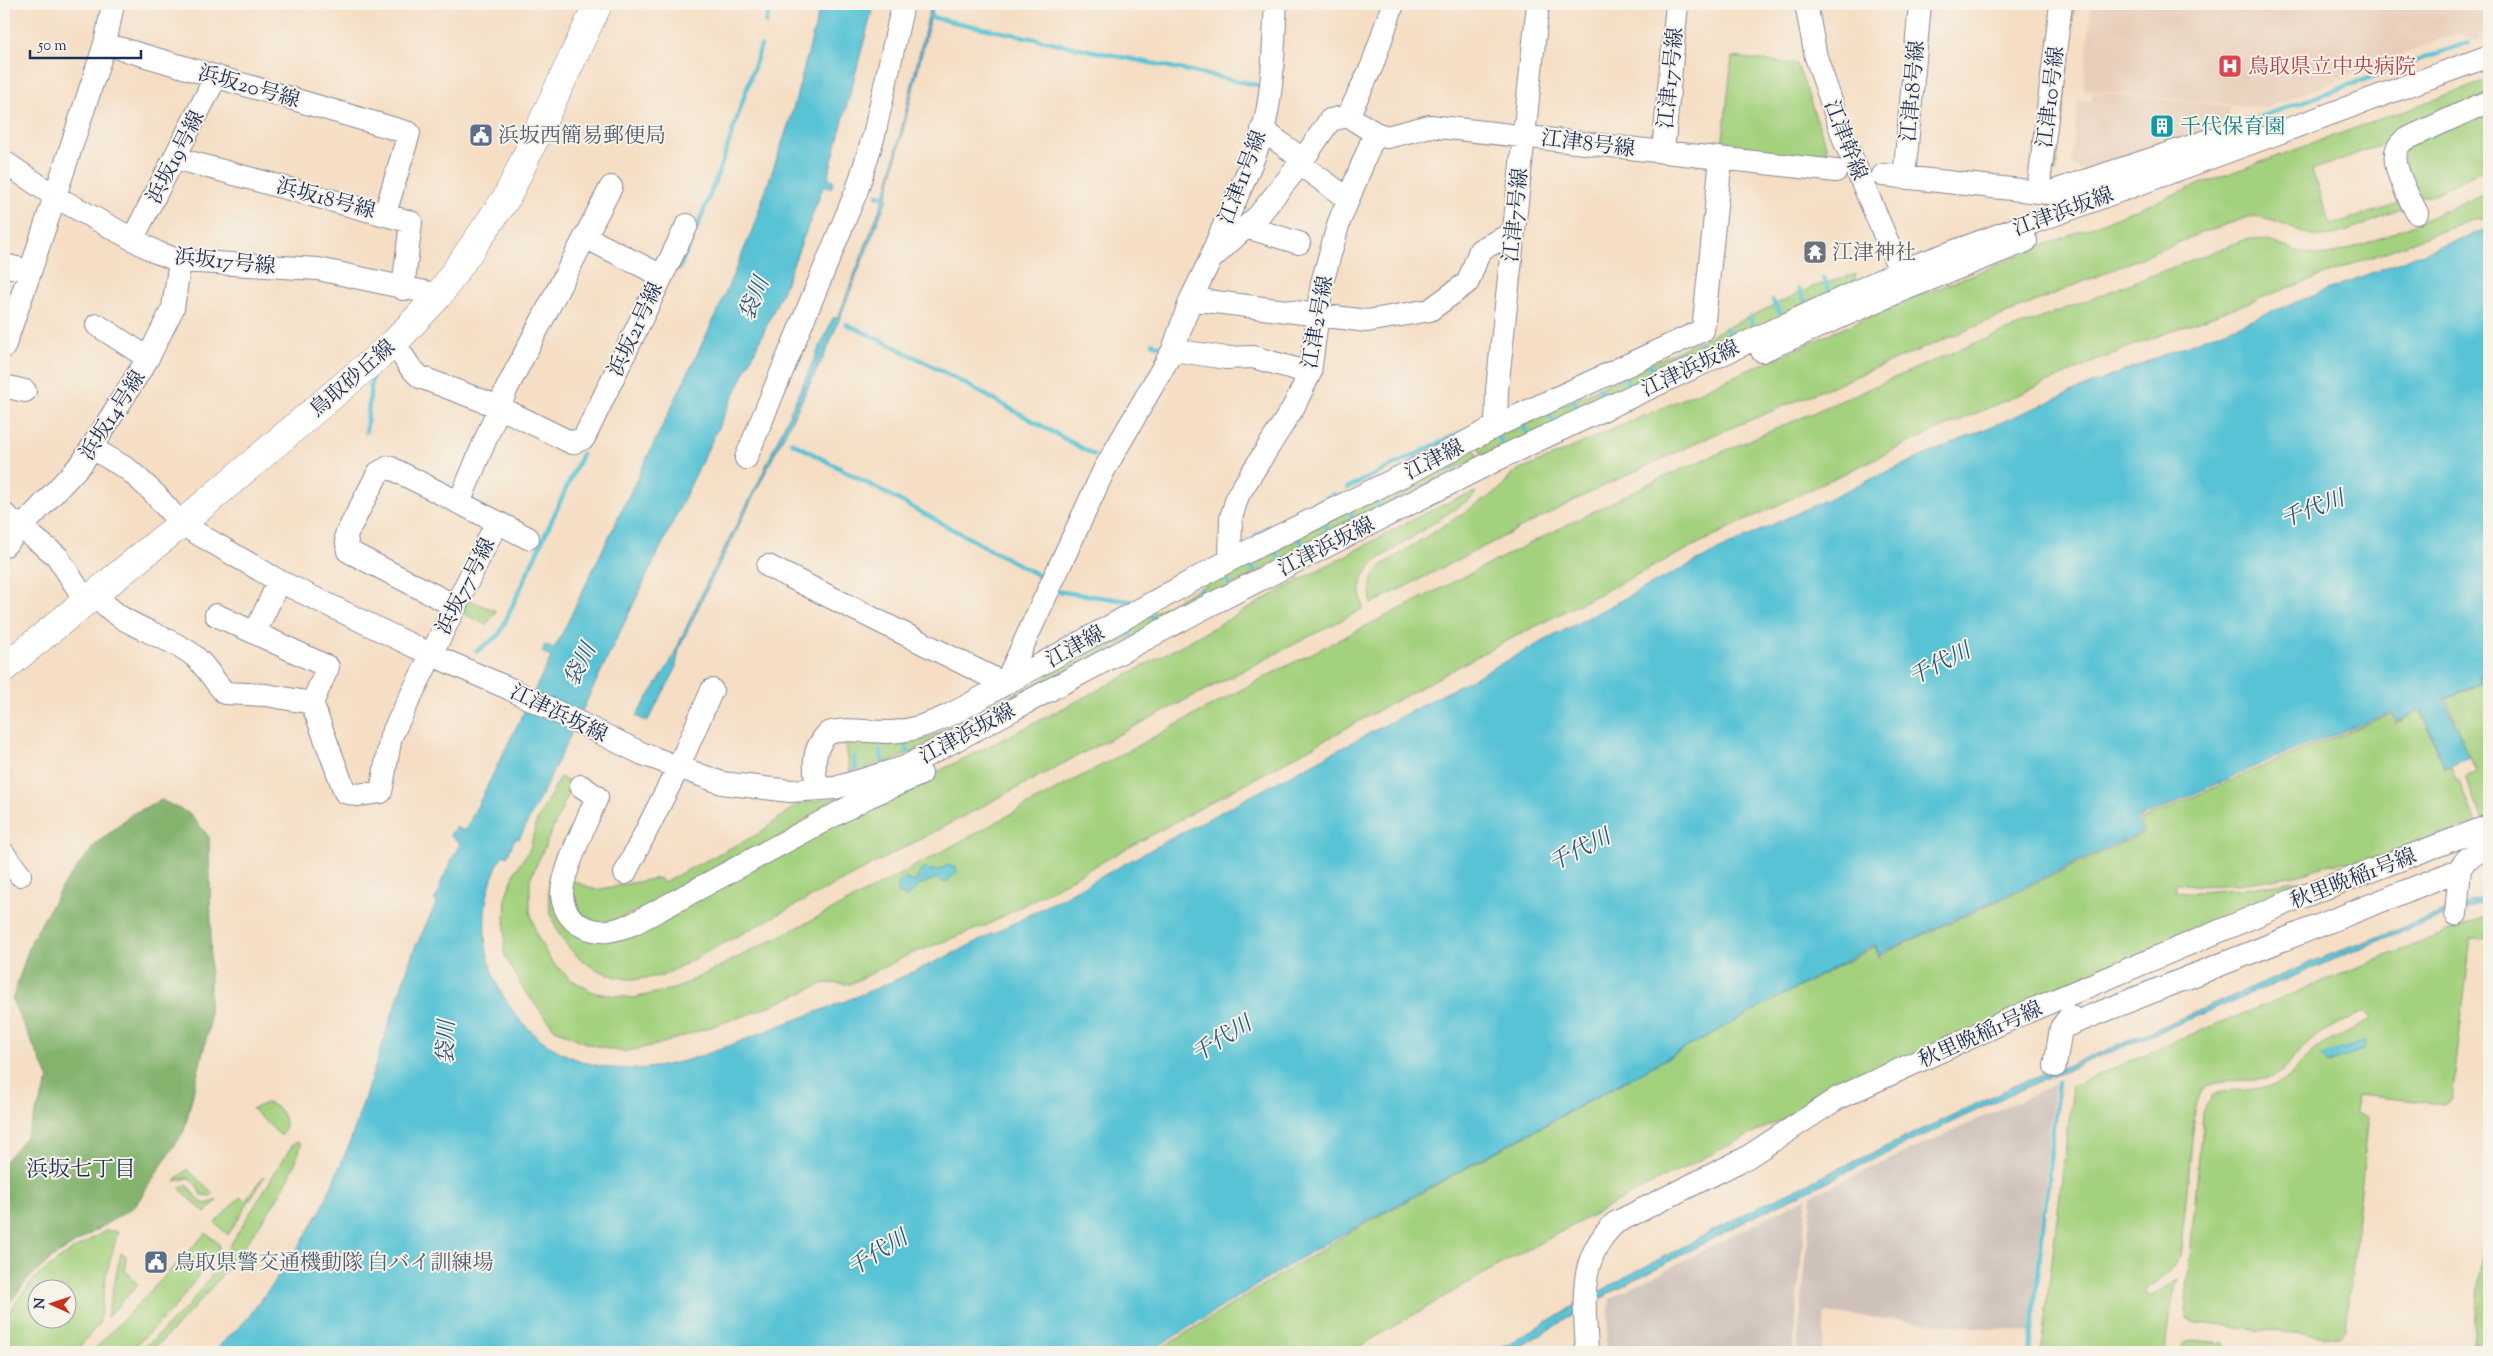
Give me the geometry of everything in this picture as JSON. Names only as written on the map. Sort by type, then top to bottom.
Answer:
[{"type":"main road","name":"鳥取砂丘線","points":[[4,668],[90,596],[181,524],[394,343],[439,295],[507,197],[598,4]]},
{"type":"street","points":[[4,347],[8,325],[29,276],[105,44],[112,4]]},
{"type":"street","points":[[746,458],[856,190],[874,135],[903,4]]},
{"type":"street","name":"江津11号線","points":[[1210,260],[1222,228],[1245,180],[1262,129],[1270,85],[1276,4]]},
{"type":"street","points":[[1348,116],[1372,66],[1393,4]]},
{"type":"street","name":"江津7号線","points":[[1496,426],[1497,390],[1538,4]]},
{"type":"street","name":"江津17号線","points":[[1663,152],[1677,4]]},
{"type":"street","name":"江津幹線","points":[[1806,4],[1816,57],[1845,142],[1900,271]]},
{"type":"street","name":"江津18号線","points":[[1920,4],[1894,176],[2038,191]]},
{"type":"street","name":"江津10号線","points":[[2038,191],[2061,4]]},
{"type":"street","name":"浜坂20号線","points":[[105,44],[409,133],[384,214]]},
{"type":"street","name":"江津浜坂線","points":[[92,448],[129,470],[154,493],[181,524],[279,581],[430,654],[510,688],[643,754],[722,783],[758,789],[835,788],[904,767],[1202,609],[1504,456],[1900,271],[2489,56]]},
{"type":"street","points":[[581,786],[597,797],[567,873],[562,894],[566,912],[575,923],[591,931],[610,933],[633,924],[868,797],[925,772],[1468,486],[1546,448],[1914,285],[2118,204],[2489,70]]},
{"type":"street","name":"浜坂19号線","points":[[133,238],[216,76]]},
{"type":"street","points":[[2417,213],[2404,186],[2396,162],[2396,150],[2404,140],[2489,102]]},
{"type":"street","name":"江津8号線","points":[[1348,116],[1375,133],[1387,137],[1430,126],[1465,131],[1524,134],[1721,159],[1836,171]]},
{"type":"street","name":"江津線","points":[[1006,684],[1104,470],[1173,350],[1191,300],[1210,260],[1259,215],[1302,162],[1330,120],[1348,116]]},
{"type":"street","points":[[2038,191],[2048,192],[2068,187],[2265,122],[2283,130]]},
{"type":"street","points":[[1262,129],[1348,199]]},
{"type":"street","name":"江津2号線","points":[[1230,560],[1231,518],[1238,495],[1293,408],[1310,373],[1322,283],[1348,199],[1375,133]]},
{"type":"street","name":"浜坂18号線","points":[[175,158],[411,222],[403,288]]},
{"type":"street","name":"江津線","points":[[1006,684],[1230,560],[1418,468],[1496,426],[1703,330],[1721,159]]},
{"type":"street","name":"浜坂17号線","points":[[4,162],[56,197],[156,252],[180,261],[318,269],[439,295]]},
{"type":"street","points":[[459,503],[499,407],[611,187]]},
{"type":"street","points":[[662,276],[687,225]]},
{"type":"street","points":[[1246,227],[1299,243]]},
{"type":"street","points":[[1191,300],[1367,321],[1430,310],[1468,282],[1480,250],[1513,233]]},
{"type":"street","name":"浜坂21号線","points":[[394,343],[410,367],[420,377],[499,407],[572,442],[584,438],[662,276],[585,237]]},
{"type":"street","name":"浜坂14号線","points":[[4,546],[13,520],[82,463],[148,358],[173,308],[180,261]]},
{"type":"street","points":[[4,265],[25,270],[29,276]]},
{"type":"street","points":[[97,325],[148,358]]},
{"type":"street","points":[[1173,350],[1226,358],[1253,357],[1310,373]]},
{"type":"street","points":[[455,606],[348,551],[346,535],[378,474],[389,467],[497,522]]},
{"type":"street","points":[[13,520],[57,556],[90,596],[117,616],[187,651],[204,664],[225,693],[266,695],[312,703],[328,667],[216,615]]},
{"type":"street","name":"浜坂77号線","points":[[312,703],[345,792],[357,795],[381,792],[391,736],[497,522],[528,538]]},
{"type":"street","points":[[768,566],[1006,684]]},
{"type":"street","points":[[255,633],[279,581]]},
{"type":"street","points":[[817,789],[814,762],[816,751],[828,733],[852,729],[887,732],[919,727],[970,704],[1006,684]]},
{"type":"street","points":[[625,873],[678,768],[712,690]]},
{"type":"street","name":"秋里晩稲1号線","points":[[1587,1352],[1585,1304],[1589,1266],[1602,1235],[1615,1222],[1746,1158],[1838,1098],[2016,1017],[2291,901],[2489,826]]},
{"type":"street","points":[[2456,914],[2460,870],[2466,859],[2489,846]]},
{"type":"street","points":[[4,854],[20,875]]},
{"type":"street","points":[[2061,1028],[2460,870]]},
{"type":"street","points":[[2056,1066],[2061,1028],[2095,993],[2105,979]]},
{"type":"shaded area","name":"鳥取県立中央病院","points":[[2092,4],[2489,4],[2489,20],[2478,41],[2456,33],[2267,108],[2083,90]]},
{"type":"shaded area","points":[[2092,92],[2230,106],[2229,119],[2088,174],[2071,165],[2078,100],[2091,101]]},
{"type":"shaded area","points":[[2054,1085],[2030,1332],[1825,1313],[1822,1352],[1797,1352],[1812,1195]]},
{"type":"shaded area","points":[[1807,1197],[1793,1352],[1605,1352],[1610,1299]]},
{"type":"green space","points":[[2070,4],[2074,4],[2056,172],[2052,172]]},
{"type":"green space","points":[[1732,57],[1797,64],[1831,160],[1722,148]]},
{"type":"green space","points":[[2489,80],[2489,97],[2394,140],[2312,170],[2330,225],[2397,204],[2393,176],[2403,208],[2358,228],[2333,235],[2311,235],[2266,219],[2248,217],[2201,233],[1714,435],[1601,487],[1371,604],[1372,583],[1375,574],[1382,565],[1501,489],[1512,474],[1880,312],[2050,243],[2200,184]]},
{"type":"green space","points":[[2489,104],[2489,167],[2430,196],[2418,196],[2400,150]]},
{"type":"green space","points":[[2489,192],[2489,219],[2475,219],[2131,346],[1910,442],[1713,536],[1489,650],[987,925],[908,955],[850,984],[825,983],[755,1012],[660,1044],[623,1052],[588,1044],[555,1029],[524,990],[504,954],[506,895],[516,870],[530,849],[536,823],[560,777],[573,784],[530,879],[530,911],[537,936],[551,961],[570,979],[595,993],[634,998],[677,988],[852,900],[1263,678],[1650,483],[1968,346],[2249,238],[2307,253],[2328,255],[2402,230]]},
{"type":"green space","points":[[1856,274],[1854,283],[1483,456],[1477,446],[1812,287]]},
{"type":"green space","points":[[1473,447],[1478,457],[912,752],[889,762],[850,772],[845,740],[874,744],[903,744],[926,739],[1046,678],[1047,671],[1194,591]]},
{"type":"green space","points":[[1476,492],[1473,497],[1376,561],[1363,578],[1361,594],[1363,609],[1098,745],[662,976],[627,979],[608,974],[591,966],[576,955],[564,942],[555,926],[550,909],[549,891],[552,871],[555,861],[588,794],[557,893],[592,936],[864,808],[998,741],[1132,672],[1423,514]]},
{"type":"green space","points":[[466,599],[496,611],[486,625],[461,612]]},
{"type":"green space","points":[[2489,673],[2489,818],[2483,820],[2466,777],[2476,772],[2446,699],[2481,684],[2480,676]]},
{"type":"green space","points":[[2420,710],[2445,769],[2451,767],[2456,780],[2459,779],[2476,823],[2357,865],[2341,862],[2334,863],[2295,875],[2235,884],[2203,886],[2176,882],[2176,891],[2182,893],[2252,888],[2295,881],[2322,883],[1823,1099],[1653,1183],[1504,1262],[1350,1352],[1155,1352],[1352,1231],[1777,998],[1875,947],[1880,959],[1889,951],[2144,833],[2139,821],[2270,763],[2391,714],[2395,724]]},
{"type":"green space","points":[[855,795],[689,889],[602,926],[570,909],[571,880],[596,890],[658,878],[664,882],[758,834],[799,803]]},
{"type":"green space","points":[[161,800],[190,814],[209,837],[211,926],[209,1027],[184,1131],[135,1206],[53,1257],[28,1278],[4,1311],[4,1162],[26,1137],[49,1079],[12,1000],[31,942],[61,888],[95,845],[132,814]]},
{"type":"green space","points":[[2489,915],[2489,939],[2471,938],[2452,1098],[2444,1104],[2357,1095],[2355,1112],[2366,1116],[2368,1124],[2346,1329],[2342,1335],[2334,1337],[2197,1323],[2188,1320],[2185,1311],[2203,1113],[2213,1094],[2221,1091],[2274,1086],[2288,1079],[2313,1050],[2372,1019],[2365,1011],[2312,1039],[2302,1047],[2280,1073],[2261,1079],[2218,1082],[2209,1085],[2201,1092],[2195,1112],[2180,1256],[2172,1270],[2144,1290],[2150,1297],[2178,1279],[2170,1306],[2165,1352],[2041,1352],[2073,1086],[2192,1034]]},
{"type":"green space","points":[[266,1103],[277,1107],[283,1115],[285,1125],[281,1136],[252,1109]]},
{"type":"green space","points":[[297,1142],[301,1144],[288,1180],[253,1234],[217,1281],[178,1324],[150,1352],[140,1352],[188,1306],[211,1276],[293,1144]]},
{"type":"green space","points":[[187,1169],[213,1193],[211,1196],[201,1195],[196,1184],[189,1178],[175,1181]]},
{"type":"green space","points":[[263,1176],[228,1235],[215,1223],[240,1197],[245,1201]]},
{"type":"green space","points":[[182,1186],[188,1186],[197,1199],[205,1204],[218,1200],[205,1213],[180,1189]]},
{"type":"green space","points":[[2489,1194],[2489,1352],[2472,1352]]},
{"type":"green space","points":[[105,1231],[118,1231],[106,1275],[99,1324],[75,1352],[4,1352],[4,1318],[28,1287],[28,1328],[78,1328],[78,1278],[36,1277],[71,1251]]},
{"type":"green space","points":[[206,1233],[219,1244],[219,1248],[176,1306],[129,1352],[92,1352]]},
{"type":"green space","points":[[121,1253],[126,1256],[125,1270],[138,1285],[107,1317]]},
{"type":"green space","points":[[2189,1340],[2225,1343],[2224,1352],[2181,1352],[2183,1344]]},
{"type":"water","points":[[821,4],[874,4],[828,176],[834,181],[831,188],[824,185],[783,290],[755,351],[542,794],[519,839],[515,838],[507,857],[502,855],[489,888],[485,925],[489,960],[501,992],[520,1020],[545,1043],[575,1059],[609,1068],[647,1068],[686,1060],[726,1047],[902,977],[997,932],[1641,590],[1783,520],[1982,430],[2083,388],[2285,306],[2489,228],[2489,671],[2479,675],[2481,683],[2444,699],[2469,757],[2445,768],[2421,708],[2396,722],[2392,712],[2267,761],[2136,820],[2142,832],[1888,950],[1880,956],[1875,945],[1314,1250],[1149,1352],[213,1352],[247,1319],[291,1259],[321,1210],[349,1145],[413,952],[437,902],[434,900],[441,889],[439,887],[460,843],[450,835],[455,827],[465,831],[551,657],[542,652],[545,645],[554,648],[560,638],[716,315],[751,233],[791,117]]},
{"type":"water","points":[[931,4],[934,4],[887,196],[889,198],[886,201],[828,348],[711,581],[679,649],[675,671],[647,722],[636,716],[670,663],[708,580],[759,481],[833,318],[838,317],[883,200],[876,197],[877,193],[883,195],[888,185]]},
{"type":"water","points":[[948,865],[956,868],[957,872],[947,882],[942,882],[937,878],[922,884],[906,897],[897,892],[899,882],[903,878],[915,882],[921,870],[926,868],[937,870]]},
{"type":"water","points":[[2489,895],[2489,901],[2393,935],[2019,1090],[1753,1217],[1617,1289],[1521,1346],[1507,1352],[1493,1352],[1620,1280],[1758,1207],[2016,1085],[2088,1058],[2324,957]]},
{"type":"water","points":[[2366,1041],[2364,1050],[2328,1064],[2323,1055]]},
{"type":"waterway","points":[[766,23],[770,4]]},
{"type":"waterway","points":[[930,17],[1261,86]]},
{"type":"waterway","points":[[2249,121],[2469,42]]},
{"type":"waterway","points":[[697,228],[722,163],[761,46]]},
{"type":"waterway","points":[[679,269],[692,240]]},
{"type":"waterway","points":[[1824,278],[1830,291]]},
{"type":"waterway","points":[[1799,289],[1805,302]]},
{"type":"waterway","points":[[1773,301],[1781,314]]},
{"type":"waterway","points":[[1750,317],[1754,327]]},
{"type":"waterway","points":[[846,324],[940,370],[1094,455]]},
{"type":"waterway","points":[[1726,328],[1730,338]]},
{"type":"waterway","points":[[1700,342],[1704,349]]},
{"type":"waterway","points":[[1153,343],[1159,346]]},
{"type":"waterway","points":[[1675,353],[1679,361]]},
{"type":"waterway","points":[[1650,364],[1654,375]]},
{"type":"waterway","points":[[1625,376],[1629,386]]},
{"type":"waterway","points":[[366,432],[372,377]]},
{"type":"waterway","points":[[1599,388],[1604,397]]},
{"type":"waterway","points":[[1574,401],[1577,408]]},
{"type":"waterway","points":[[1549,413],[1553,420]]},
{"type":"waterway","points":[[1347,488],[1476,425]]},
{"type":"waterway","points":[[1523,425],[1527,432]]},
{"type":"waterway","points":[[1499,437],[1502,444]]},
{"type":"waterway","points":[[791,442],[1045,579]]},
{"type":"waterway","points":[[477,651],[499,635],[582,454]]},
{"type":"waterway","points":[[1448,460],[1452,469]]},
{"type":"waterway","points":[[1398,486],[1402,494]]},
{"type":"waterway","points":[[1281,521],[1334,494]]},
{"type":"waterway","points":[[1374,498],[1378,506]]},
{"type":"waterway","points":[[1348,510],[1353,519]]},
{"type":"waterway","points":[[1324,523],[1328,532]]},
{"type":"waterway","points":[[1256,535],[1268,528]]},
{"type":"waterway","points":[[1298,536],[1303,545]]},
{"type":"waterway","points":[[1274,550],[1279,558]]},
{"type":"waterway","points":[[1249,563],[1254,571]]},
{"type":"waterway","points":[[1225,575],[1229,584]]},
{"type":"waterway","points":[[1200,589],[1205,597]]},
{"type":"waterway","points":[[1055,591],[1136,602]]},
{"type":"waterway","points":[[1176,603],[1180,609]]},
{"type":"waterway","points":[[1152,616],[1156,624]]},
{"type":"waterway","points":[[1127,630],[1131,636]]},
{"type":"waterway","points":[[906,746],[908,752]]},
{"type":"waterway","points":[[880,750],[883,762]]},
{"type":"waterway","points":[[854,757],[856,769]]},
{"type":"waterway","points":[[2030,1352],[2058,1083]]},
{"type":"place","name":"鳥取県立中央病院","points":[[2230,66]]},
{"type":"place","name":"千代保育園","points":[[2162,126]]},
{"type":"place","name":"浜坂西簡易郵便局","points":[[481,135]]},
{"type":"place","name":"江津神社","points":[[1815,252]]},
{"type":"place","name":"鳥取県警交通機動隊 白バイ訓練場","points":[[156,1262]]},
{"type":"district","name":"浜坂七丁目","points":[[81,1168]]},
{"type":"water label","name":"袋川","points":[[753,298]]},
{"type":"water label","name":"千代川","points":[[2312,508]]},
{"type":"water label","name":"千代川","points":[[1939,663]]},
{"type":"water label","name":"袋川","points":[[579,664]]},
{"type":"water label","name":"千代川","points":[[1579,849]]},
{"type":"water label","name":"千代川","points":[[1221,1038]]},
{"type":"water label","name":"袋川","points":[[445,1042]]},
{"type":"water label","name":"千代川","points":[[877,1252]]}]
